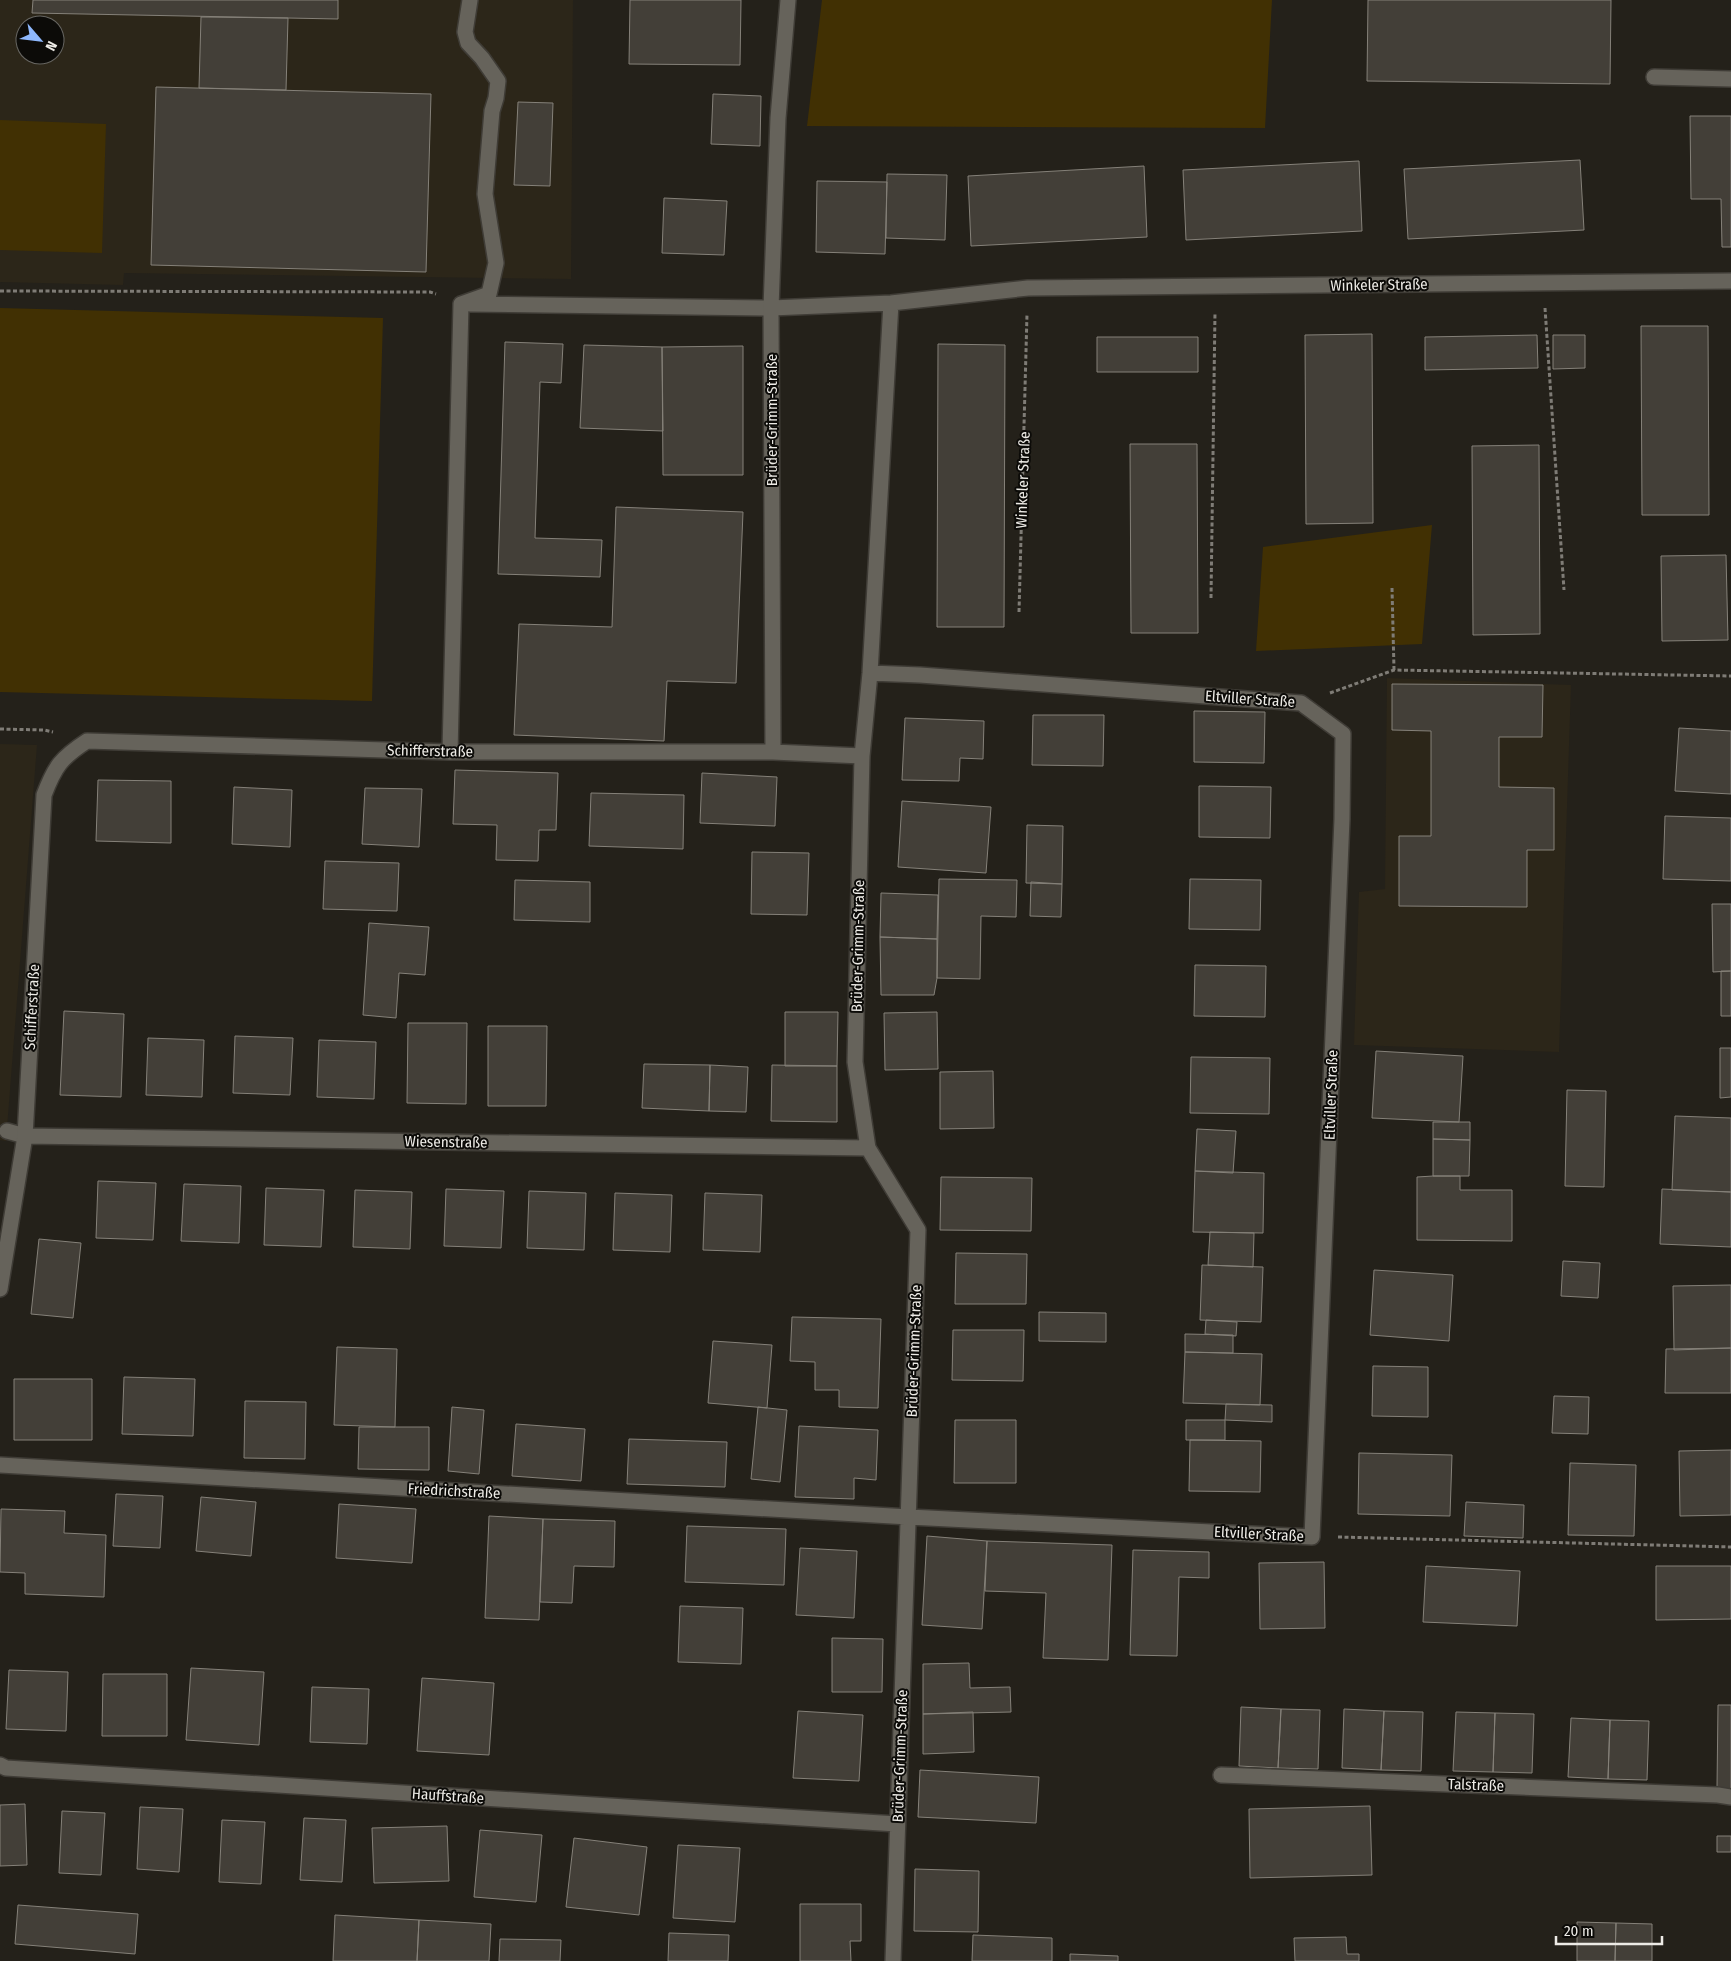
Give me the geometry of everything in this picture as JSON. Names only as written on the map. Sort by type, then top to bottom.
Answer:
[{"type":"street","points":[[450,752],[461,304],[489,294],[496,263],[485,194],[492,111],[498,81],[482,58],[468,44],[465,32],[470,0]]},
{"type":"street","name":"Brüder-Grimm-Straße","points":[[773,752],[771,308],[778,118],[788,0]]},
{"type":"street","points":[[1654,77],[1731,79]]},
{"type":"street","name":"Winkeler Straße","points":[[461,304],[771,308],[892,303],[1028,288],[1731,281]]},
{"type":"street","name":"Brüder-Grimm-Straße","points":[[892,303],[870,673],[862,756],[855,1062],[868,1148],[918,1230],[893,1961]]},
{"type":"street","name":"Eltviller Straße","points":[[870,673],[1302,703],[1343,734],[1342,829],[1312,1537],[909,1517]]},
{"type":"street","name":"Schifferstraße","points":[[0,1289],[25,1136],[44,795],[53,773],[66,755],[88,741],[450,752],[773,752]]},
{"type":"street","points":[[773,752],[862,756]]},
{"type":"street","name":"Wiesenstraße","points":[[7,1131],[25,1136],[868,1148]]},
{"type":"street","name":"Friedrichstraße","points":[[0,1465],[909,1517]]},
{"type":"street","name":"Hauffstraße","points":[[0,1765],[6,1768],[898,1824]]},
{"type":"street","name":"Talstraße","points":[[1221,1775],[1731,1797]]},
{"type":"path","points":[[1544,283],[1564,590]]},
{"type":"path","points":[[1211,598],[1215,286]]},
{"type":"path","name":"Winkeler Straße","points":[[1019,612],[1028,288]]},
{"type":"path","points":[[0,291],[430,292],[461,304]]},
{"type":"path","points":[[1392,588],[1394,670]]},
{"type":"path","points":[[1302,703],[1394,670],[1731,676]]},
{"type":"path","points":[[0,729],[44,730],[88,741]]},
{"type":"path","points":[[1312,1537],[1731,1547]]},
{"type":"shaded area","points":[[0,0],[573,0],[571,279],[124,273],[123,285],[0,282]]},
{"type":"shaded area","points":[[822,0],[1272,0],[1265,128],[807,126]]},
{"type":"shaded area","points":[[0,120],[106,124],[102,253],[0,250]]},
{"type":"shaded area","points":[[0,308],[383,318],[372,701],[0,692]]},
{"type":"shaded area","points":[[1432,525],[1422,644],[1256,651],[1263,547]]},
{"type":"shaded area","points":[[1387,678],[1571,685],[1559,1052],[1354,1045],[1359,892],[1385,889]]},
{"type":"shaded area","points":[[0,744],[37,745],[6,1141],[0,1140]]},
{"type":"building","points":[[33,0],[338,0],[338,19],[32,13]]},
{"type":"building","points":[[630,0],[741,0],[740,65],[629,64]]},
{"type":"building","points":[[1368,0],[1611,0],[1610,84],[1367,81]]},
{"type":"building","points":[[201,17],[288,18],[286,90],[199,88]]},
{"type":"building","points":[[156,87],[431,94],[426,272],[151,265]]},
{"type":"building","points":[[713,94],[761,96],[760,146],[711,144]]},
{"type":"building","points":[[518,102],[553,103],[550,186],[514,185]]},
{"type":"building","points":[[1690,116],[1731,116],[1731,247],[1722,247],[1721,199],[1691,199]]},
{"type":"building","points":[[1580,160],[1584,230],[1408,239],[1404,169]]},
{"type":"building","points":[[1359,161],[1362,231],[1186,240],[1183,170]]},
{"type":"building","points":[[1144,166],[1147,237],[971,246],[968,176]]},
{"type":"building","points":[[887,174],[947,175],[945,240],[886,238]]},
{"type":"building","points":[[817,181],[887,182],[885,254],[816,252]]},
{"type":"building","points":[[664,198],[727,201],[724,255],[662,253]]},
{"type":"building","points":[[1641,326],[1708,326],[1709,515],[1642,515]]},
{"type":"building","points":[[1372,334],[1373,523],[1306,524],[1305,335]]},
{"type":"building","points":[[1537,335],[1538,368],[1425,370],[1425,337]]},
{"type":"building","points":[[1553,335],[1585,335],[1585,368],[1553,369]]},
{"type":"building","points":[[1097,337],[1198,337],[1198,372],[1097,372]]},
{"type":"building","points":[[505,342],[563,344],[561,383],[540,382],[535,538],[602,540],[600,577],[498,574]]},
{"type":"building","points":[[938,344],[1005,345],[1004,627],[937,627]]},
{"type":"building","points":[[584,345],[662,347],[663,431],[580,428]]},
{"type":"building","points":[[743,346],[743,475],[663,475],[662,347]]},
{"type":"building","points":[[1130,444],[1197,444],[1198,633],[1131,633]]},
{"type":"building","points":[[1539,445],[1540,634],[1473,635],[1472,446]]},
{"type":"building","points":[[616,507],[743,512],[736,683],[667,681],[664,741],[514,735],[519,624],[612,627]]},
{"type":"building","points":[[1726,555],[1728,640],[1662,641],[1661,556]]},
{"type":"building","points":[[1392,684],[1543,685],[1542,737],[1499,737],[1499,787],[1554,788],[1554,850],[1527,850],[1527,907],[1399,906],[1399,836],[1431,836],[1431,731],[1392,730]]},
{"type":"building","points":[[1194,711],[1265,712],[1264,763],[1194,762]]},
{"type":"building","points":[[1033,715],[1104,715],[1103,766],[1032,765]]},
{"type":"building","points":[[905,718],[984,721],[983,759],[960,758],[959,781],[902,780]]},
{"type":"building","points":[[1679,728],[1731,731],[1731,794],[1675,791]]},
{"type":"building","points":[[455,770],[558,773],[556,830],[539,830],[538,861],[496,860],[497,825],[453,824]]},
{"type":"building","points":[[702,773],[777,777],[775,826],[700,823]]},
{"type":"building","points":[[98,780],[171,781],[171,843],[96,841]]},
{"type":"building","points":[[1199,786],[1271,787],[1270,838],[1199,837]]},
{"type":"building","points":[[234,787],[292,790],[290,847],[232,844]]},
{"type":"building","points":[[365,788],[422,789],[419,847],[362,844]]},
{"type":"building","points":[[591,793],[684,795],[683,849],[589,846]]},
{"type":"building","points":[[902,801],[991,807],[986,873],[898,867]]},
{"type":"building","points":[[1665,816],[1731,818],[1731,881],[1663,879]]},
{"type":"building","points":[[1027,825],[1063,826],[1062,884],[1026,883]]},
{"type":"building","points":[[752,852],[809,853],[807,915],[751,914]]},
{"type":"building","points":[[325,861],[399,863],[397,911],[323,909]]},
{"type":"building","points":[[939,879],[1017,880],[1016,917],[981,916],[980,979],[937,978]]},
{"type":"building","points":[[1190,879],[1261,880],[1260,930],[1189,929]]},
{"type":"building","points":[[515,880],[590,882],[590,922],[514,920]]},
{"type":"building","points":[[1031,882],[1062,884],[1061,917],[1030,916]]},
{"type":"building","points":[[881,893],[938,895],[937,939],[880,937]]},
{"type":"building","points":[[1712,904],[1731,904],[1731,971],[1713,972]]},
{"type":"building","points":[[369,923],[429,927],[425,975],[399,973],[396,1018],[363,1015]]},
{"type":"building","points":[[880,937],[937,939],[937,978],[934,995],[881,995]]},
{"type":"building","points":[[1195,965],[1266,966],[1265,1017],[1194,1016]]},
{"type":"building","points":[[1721,971],[1731,971],[1731,1016],[1721,1016]]},
{"type":"building","points":[[64,1011],[124,1014],[121,1097],[60,1095]]},
{"type":"building","points":[[785,1012],[838,1012],[837,1066],[785,1066]]},
{"type":"building","points":[[937,1012],[938,1069],[885,1070],[884,1013]]},
{"type":"building","points":[[408,1023],[467,1023],[466,1104],[407,1103]]},
{"type":"building","points":[[488,1026],[547,1026],[546,1106],[488,1106]]},
{"type":"building","points":[[235,1036],[293,1038],[290,1095],[233,1093]]},
{"type":"building","points":[[148,1038],[204,1040],[202,1097],[146,1095]]},
{"type":"building","points":[[319,1040],[376,1042],[374,1099],[317,1097]]},
{"type":"building","points":[[1720,1048],[1731,1048],[1731,1097],[1720,1098]]},
{"type":"building","points":[[1376,1051],[1463,1056],[1459,1122],[1372,1118]]},
{"type":"building","points":[[1191,1057],[1270,1058],[1269,1114],[1190,1113]]},
{"type":"building","points":[[644,1064],[710,1065],[709,1111],[642,1108]]},
{"type":"building","points":[[710,1065],[748,1067],[746,1112],[709,1111]]},
{"type":"building","points":[[772,1065],[837,1066],[837,1122],[771,1121]]},
{"type":"building","points":[[993,1071],[994,1128],[940,1129],[940,1072]]},
{"type":"building","points":[[1567,1090],[1606,1091],[1604,1187],[1565,1186]]},
{"type":"building","points":[[1675,1116],[1731,1118],[1731,1192],[1672,1190]]},
{"type":"building","points":[[1433,1122],[1470,1122],[1470,1140],[1433,1139]]},
{"type":"building","points":[[1197,1129],[1236,1131],[1233,1173],[1195,1171]]},
{"type":"building","points":[[1433,1139],[1470,1140],[1469,1176],[1433,1176]]},
{"type":"building","points":[[1195,1171],[1264,1173],[1263,1233],[1193,1232]]},
{"type":"building","points":[[1460,1176],[1460,1190],[1512,1190],[1512,1241],[1417,1240],[1417,1177]]},
{"type":"building","points":[[941,1177],[1032,1178],[1031,1231],[940,1230]]},
{"type":"building","points":[[98,1181],[156,1183],[153,1240],[96,1238]]},
{"type":"building","points":[[184,1184],[241,1186],[239,1243],[181,1241]]},
{"type":"building","points":[[266,1188],[324,1190],[321,1247],[264,1245]]},
{"type":"building","points":[[446,1189],[504,1191],[501,1248],[444,1246]]},
{"type":"building","points":[[1662,1189],[1731,1192],[1731,1247],[1660,1244]]},
{"type":"building","points":[[355,1190],[412,1192],[410,1249],[353,1247]]},
{"type":"building","points":[[529,1191],[586,1193],[584,1250],[527,1248]]},
{"type":"building","points":[[615,1193],[672,1195],[670,1252],[613,1250]]},
{"type":"building","points":[[705,1193],[762,1195],[760,1252],[703,1250]]},
{"type":"building","points":[[1210,1232],[1254,1233],[1253,1267],[1208,1265]]},
{"type":"building","points":[[39,1239],[81,1243],[73,1318],[31,1314]]},
{"type":"building","points":[[956,1253],[1027,1254],[1026,1304],[955,1304]]},
{"type":"building","points":[[1563,1261],[1600,1263],[1598,1298],[1561,1296]]},
{"type":"building","points":[[1202,1265],[1263,1267],[1261,1322],[1200,1320]]},
{"type":"building","points":[[1374,1270],[1453,1275],[1449,1341],[1370,1335]]},
{"type":"building","points":[[1731,1285],[1731,1348],[1674,1350],[1673,1286]]},
{"type":"building","points":[[1039,1312],[1106,1313],[1106,1342],[1039,1341]]},
{"type":"building","points":[[792,1317],[881,1319],[878,1408],[839,1407],[839,1390],[815,1390],[815,1362],[790,1361]]},
{"type":"building","points":[[1206,1320],[1237,1322],[1236,1336],[1205,1334]]},
{"type":"building","points":[[953,1330],[1024,1330],[1023,1381],[952,1380]]},
{"type":"building","points":[[1185,1334],[1233,1335],[1233,1353],[1185,1352]]},
{"type":"building","points":[[713,1341],[772,1345],[767,1408],[708,1403]]},
{"type":"building","points":[[337,1347],[397,1349],[395,1427],[334,1425]]},
{"type":"building","points":[[1731,1348],[1731,1393],[1665,1393],[1666,1349]]},
{"type":"building","points":[[1185,1352],[1262,1354],[1260,1405],[1183,1403]]},
{"type":"building","points":[[1373,1366],[1428,1367],[1428,1417],[1372,1416]]},
{"type":"building","points":[[124,1377],[195,1379],[193,1436],[122,1434]]},
{"type":"building","points":[[14,1379],[92,1379],[92,1440],[14,1440]]},
{"type":"building","points":[[1554,1396],[1589,1397],[1588,1434],[1552,1433]]},
{"type":"building","points":[[245,1401],[306,1402],[305,1459],[244,1458]]},
{"type":"building","points":[[1226,1404],[1272,1405],[1272,1422],[1225,1420]]},
{"type":"building","points":[[452,1407],[484,1410],[479,1474],[448,1471]]},
{"type":"building","points":[[758,1407],[787,1410],[780,1482],[751,1479]]},
{"type":"building","points":[[955,1420],[1016,1420],[1016,1483],[954,1483]]},
{"type":"building","points":[[1186,1420],[1225,1420],[1225,1440],[1186,1440]]},
{"type":"building","points":[[516,1424],[585,1429],[581,1481],[512,1476]]},
{"type":"building","points":[[799,1426],[878,1430],[876,1480],[854,1478],[854,1499],[795,1497]]},
{"type":"building","points":[[359,1427],[429,1427],[429,1470],[358,1469]]},
{"type":"building","points":[[629,1439],[727,1442],[725,1487],[627,1484]]},
{"type":"building","points":[[1190,1440],[1261,1441],[1260,1492],[1189,1491]]},
{"type":"building","points":[[1731,1450],[1731,1515],[1680,1516],[1679,1451]]},
{"type":"building","points":[[1359,1453],[1452,1455],[1450,1516],[1358,1514]]},
{"type":"building","points":[[1570,1463],[1636,1465],[1634,1536],[1568,1535]]},
{"type":"building","points":[[116,1494],[163,1496],[160,1548],[113,1546]]},
{"type":"building","points":[[201,1497],[256,1502],[251,1556],[196,1551]]},
{"type":"building","points":[[1466,1502],[1524,1505],[1523,1538],[1464,1536]]},
{"type":"building","points":[[339,1504],[416,1509],[412,1563],[336,1558]]},
{"type":"building","points":[[1,1509],[65,1511],[64,1533],[106,1535],[104,1597],[25,1594],[25,1573],[0,1572]]},
{"type":"building","points":[[489,1516],[543,1519],[539,1620],[485,1618]]},
{"type":"building","points":[[543,1519],[615,1521],[614,1567],[574,1566],[572,1603],[540,1602]]},
{"type":"building","points":[[687,1526],[786,1529],[784,1585],[685,1582]]},
{"type":"building","points":[[927,1536],[987,1541],[982,1629],[922,1625]]},
{"type":"building","points":[[987,1541],[1112,1545],[1108,1660],[1043,1658],[1046,1593],[985,1591]]},
{"type":"building","points":[[800,1548],[857,1551],[854,1618],[796,1615]]},
{"type":"building","points":[[1133,1550],[1209,1552],[1209,1578],[1179,1577],[1177,1656],[1130,1655]]},
{"type":"building","points":[[1324,1562],[1325,1628],[1260,1629],[1259,1563]]},
{"type":"building","points":[[1426,1566],[1520,1571],[1517,1626],[1423,1622]]},
{"type":"building","points":[[1656,1566],[1731,1566],[1731,1619],[1656,1620]]},
{"type":"building","points":[[680,1606],[743,1608],[741,1664],[678,1662]]},
{"type":"building","points":[[832,1638],[883,1639],[882,1692],[832,1692]]},
{"type":"building","points":[[969,1663],[970,1688],[1010,1687],[1011,1712],[923,1714],[923,1664]]},
{"type":"building","points":[[191,1668],[264,1672],[259,1745],[186,1740]]},
{"type":"building","points":[[9,1670],[68,1672],[66,1731],[6,1729]]},
{"type":"building","points":[[103,1674],[167,1674],[167,1736],[102,1736]]},
{"type":"building","points":[[422,1678],[494,1683],[489,1755],[417,1751]]},
{"type":"building","points":[[312,1687],[369,1689],[367,1744],[310,1742]]},
{"type":"building","points":[[1718,1705],[1731,1705],[1731,1789],[1717,1788]]},
{"type":"building","points":[[1241,1707],[1281,1709],[1278,1768],[1239,1766]]},
{"type":"building","points":[[1281,1709],[1320,1710],[1318,1769],[1278,1768]]},
{"type":"building","points":[[1344,1709],[1384,1711],[1381,1770],[1342,1768]]},
{"type":"building","points":[[798,1711],[863,1715],[859,1781],[793,1778]]},
{"type":"building","points":[[1384,1711],[1423,1712],[1421,1771],[1381,1770]]},
{"type":"building","points":[[973,1712],[974,1752],[923,1754],[923,1714]]},
{"type":"building","points":[[1456,1712],[1495,1713],[1493,1772],[1453,1771]]},
{"type":"building","points":[[1495,1713],[1534,1714],[1532,1773],[1493,1772]]},
{"type":"building","points":[[1571,1718],[1610,1720],[1608,1779],[1568,1777]]},
{"type":"building","points":[[1610,1720],[1649,1721],[1647,1780],[1608,1779]]},
{"type":"building","points":[[920,1770],[1039,1777],[1036,1823],[918,1817]]},
{"type":"building","points":[[25,1804],[27,1865],[0,1866],[0,1805]]},
{"type":"building","points":[[1370,1806],[1372,1875],[1250,1878],[1249,1809]]},
{"type":"building","points":[[140,1807],[183,1809],[179,1872],[137,1869]]},
{"type":"building","points":[[62,1811],[105,1813],[101,1875],[59,1873]]},
{"type":"building","points":[[304,1818],[346,1820],[342,1882],[300,1880]]},
{"type":"building","points":[[222,1820],[265,1822],[261,1884],[219,1882]]},
{"type":"building","points":[[447,1826],[449,1881],[374,1883],[372,1828]]},
{"type":"building","points":[[480,1830],[542,1835],[536,1902],[474,1897]]},
{"type":"building","points":[[1717,1836],[1731,1836],[1731,1852],[1717,1852]]},
{"type":"building","points":[[574,1838],[647,1847],[639,1915],[566,1907]]},
{"type":"building","points":[[678,1845],[740,1848],[735,1922],[673,1918]]},
{"type":"building","points":[[915,1869],[979,1871],[978,1932],[914,1931]]},
{"type":"building","points":[[800,1904],[861,1904],[861,1941],[850,1941],[851,1961],[800,1961]]},
{"type":"building","points":[[18,1905],[138,1914],[135,1954],[15,1944]]},
{"type":"building","points":[[335,1915],[419,1920],[417,1961],[333,1961]]},
{"type":"building","points":[[419,1920],[491,1924],[489,1961],[417,1961]]},
{"type":"building","points":[[1577,1922],[1616,1923],[1615,1961],[1577,1961]]},
{"type":"building","points":[[1616,1923],[1652,1924],[1652,1961],[1615,1961]]},
{"type":"building","points":[[669,1933],[729,1935],[728,1961],[668,1961]]},
{"type":"building","points":[[973,1935],[1052,1938],[1052,1961],[972,1961]]},
{"type":"building","points":[[1346,1937],[1347,1954],[1359,1954],[1359,1961],[1295,1961],[1294,1938]]},
{"type":"building","points":[[500,1939],[561,1940],[560,1961],[499,1961]]},
{"type":"building","points":[[1070,1954],[1118,1956],[1118,1961],[1070,1961]]}]
